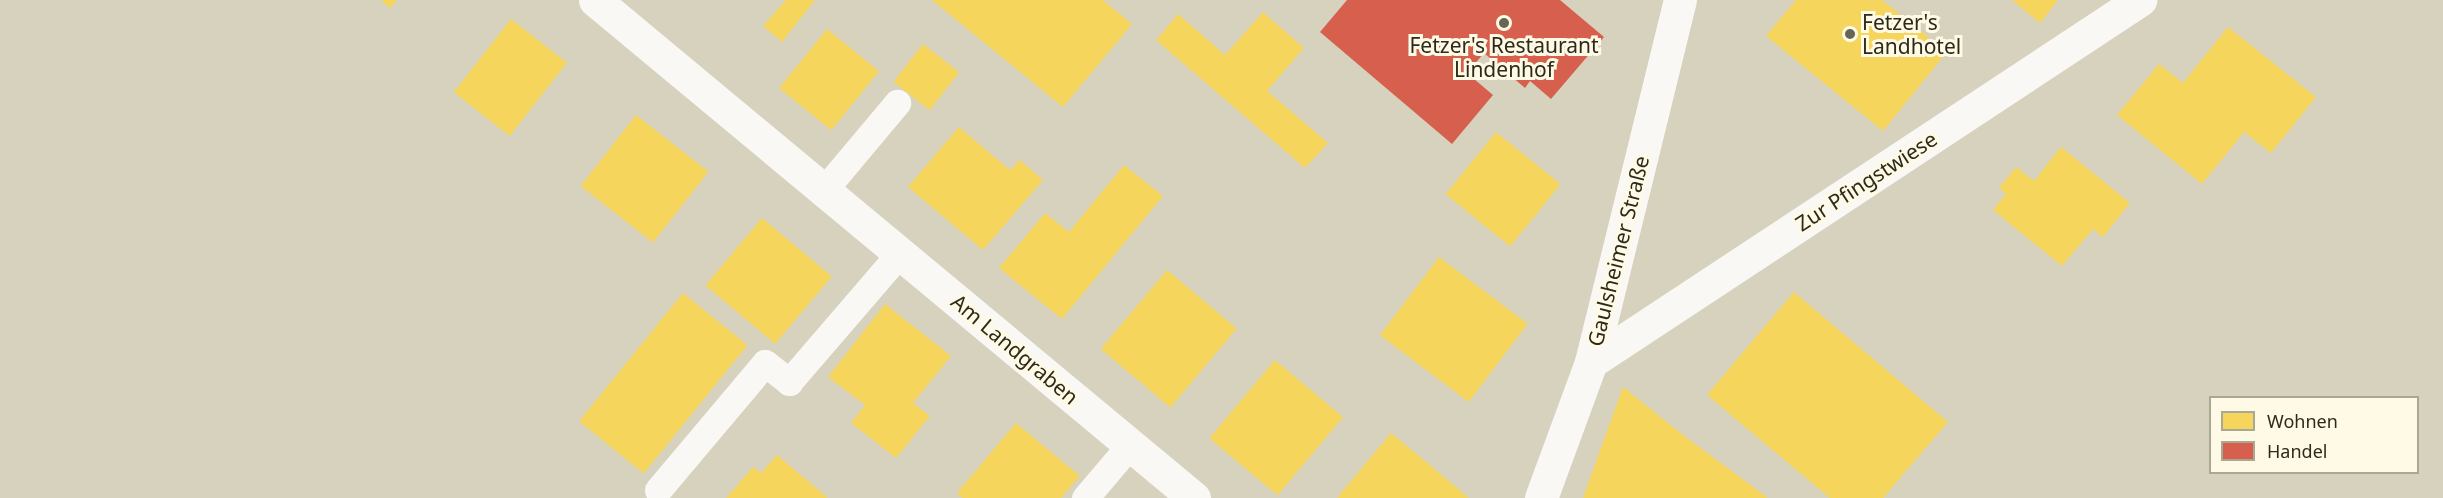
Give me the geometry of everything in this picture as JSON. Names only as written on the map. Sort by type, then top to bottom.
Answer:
[{"type":"street","name":"Am Landgraben","points":[[595,0],[1194,498]]},
{"type":"street","name":"Gaulsheimer Straße","points":[[1541,498],[1591,362],[1680,0]]},
{"type":"street","name":"Zur Pfingstwiese","points":[[1591,362],[2140,0]]},
{"type":"lane","points":[[824,190],[897,103]]},
{"type":"lane","points":[[658,490],[765,363],[789,382],[900,253]]},
{"type":"lane","points":[[1085,498],[1130,445]]},
{"type":"building: Wohnen","points":[[381,0],[397,0],[390,8]]},
{"type":"building: Wohnen","points":[[786,0],[815,0],[782,42],[763,26]]},
{"type":"building: Wohnen","points":[[932,0],[1103,0],[1132,24],[1063,107]]},
{"type":"building: Wohnen","points":[[1796,0],[1882,0],[1947,52],[1883,131],[1766,36]]},
{"type":"building: Wohnen","points":[[2012,0],[2058,0],[2040,23]]},
{"type":"building: Wohnen","points":[[1263,12],[1304,48],[1267,91],[1328,143],[1305,168],[1156,40],[1178,14],[1225,55]]},
{"type":"building: Wohnen","points":[[511,19],[567,63],[510,136],[454,92]]},
{"type":"building: Wohnen","points":[[2228,27],[2316,97],[2271,153],[2244,132],[2202,184],[2117,115],[2159,64],[2183,83]]},
{"type":"building: Wohnen","points":[[827,29],[879,71],[831,130],[779,88]]},
{"type":"building: Wohnen","points":[[923,44],[959,72],[930,110],[893,82]]},
{"type":"building: Wohnen","points":[[636,115],[708,172],[653,243],[581,186]]},
{"type":"building: Wohnen","points":[[959,127],[1010,170],[1020,160],[1043,180],[983,250],[908,187]]},
{"type":"building: Wohnen","points":[[1496,132],[1561,184],[1510,246],[1446,194]]},
{"type":"building: Wohnen","points":[[2061,147],[2130,203],[2103,237],[2093,229],[2062,266],[1993,210],[2006,194],[1999,188],[2016,167],[2034,181]]},
{"type":"building: Wohnen","points":[[1124,165],[1163,196],[1062,319],[999,268],[1045,213],[1069,232]]},
{"type":"building: Wohnen","points":[[762,218],[832,276],[775,344],[705,285]]},
{"type":"building: Wohnen","points":[[1439,257],[1528,324],[1469,402],[1380,335]]},
{"type":"building: Wohnen","points":[[1167,270],[1237,328],[1171,407],[1101,349]]},
{"type":"building: Wohnen","points":[[1794,292],[1948,422],[1883,498],[1830,498],[1707,395]]},
{"type":"building: Wohnen","points":[[683,293],[748,345],[644,473],[579,421]]},
{"type":"building: Wohnen","points":[[885,304],[951,356],[913,403],[930,416],[896,458],[851,423],[865,405],[828,377]]},
{"type":"building: Wohnen","points":[[1275,360],[1343,417],[1278,495],[1209,438]]},
{"type":"building: Wohnen","points":[[1623,387],[1683,435],[1768,498],[1583,498]]},
{"type":"building: Wohnen","points":[[1016,423],[1080,476],[1061,498],[963,498],[957,493]]},
{"type":"building: Wohnen","points":[[1391,433],[1425,461],[1469,498],[1337,498]]},
{"type":"building: Wohnen","points":[[777,455],[828,498],[726,498],[753,467],[761,473]]},
{"type":"building: Handel","points":[[1347,0],[1560,0],[1604,37],[1551,99],[1530,81],[1525,88],[1484,53],[1467,73],[1493,95],[1452,144],[1320,32]]},
{"type":"place","name":"Fetzer's Restaurant Lindenhof","points":[[1504,23]]},
{"type":"place","name":"Fetzer's Landhotel","points":[[1850,34]]}]
